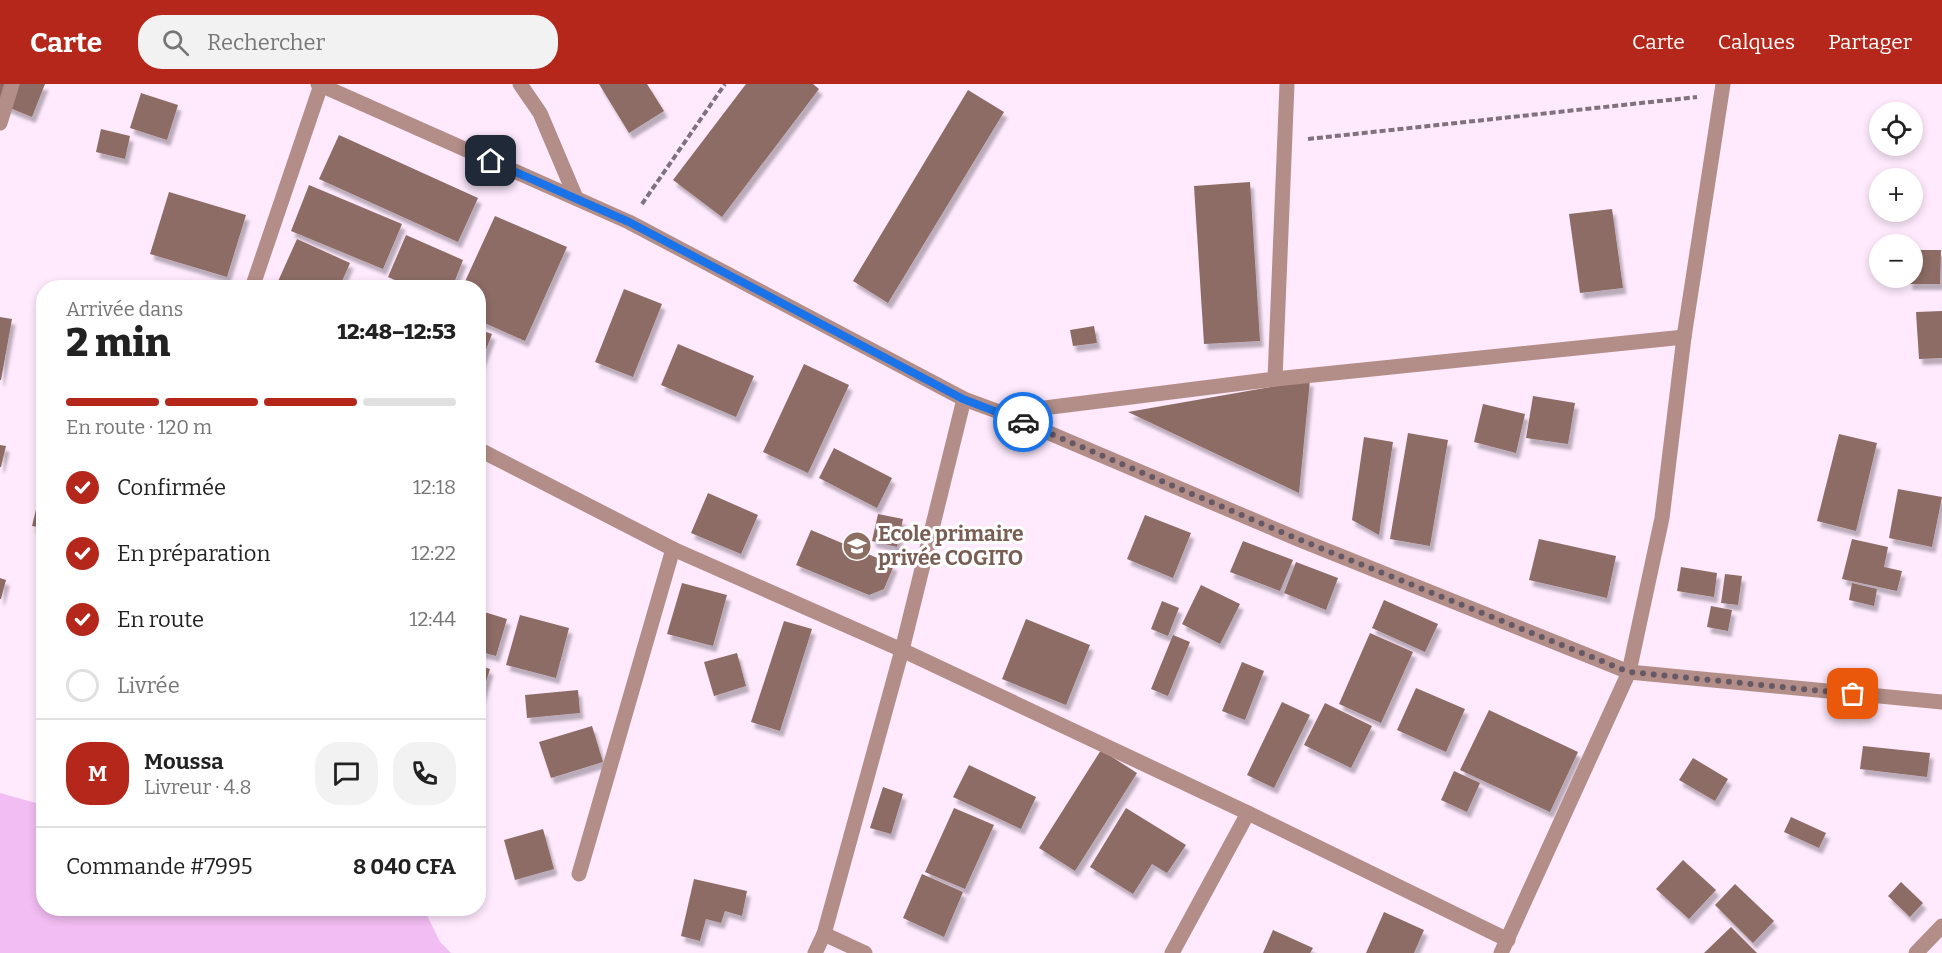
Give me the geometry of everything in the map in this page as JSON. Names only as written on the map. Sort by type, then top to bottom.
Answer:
[{"type":"street","points":[[0,123],[12,84]]},
{"type":"street","points":[[519,84],[540,113],[576,198]]},
{"type":"street","points":[[1275,379],[1287,84]]},
{"type":"street","points":[[255,280],[320,85],[629,222],[963,399],[1002,413],[1298,539],[1629,672],[1942,702]]},
{"type":"street","points":[[486,453],[673,549],[902,650],[1248,813],[1505,946],[1629,672],[1662,518],[1684,337],[1722,89]]},
{"type":"street","points":[[1002,413],[1275,379],[1684,337]]},
{"type":"street","points":[[815,953],[824,934],[902,650],[963,399]]},
{"type":"street","points":[[579,874],[673,549]]},
{"type":"street","points":[[1172,953],[1248,813]]},
{"type":"street","points":[[1916,953],[1942,926]]},
{"type":"street","points":[[824,934],[866,953]]},
{"type":"path","points":[[629,222],[725,84]]},
{"type":"path","points":[[1286,142],[1722,89]]},
{"type":"shaded area","points":[[0,793],[36,803],[36,916],[427,916],[440,942],[451,953],[0,953]]},
{"type":"building","points":[[0,84],[45,84],[32,117],[0,104]]},
{"type":"building","points":[[599,84],[647,84],[664,111],[629,133]]},
{"type":"building","points":[[746,84],[813,84],[819,89],[722,217],[673,180]]},
{"type":"building","points":[[968,90],[1004,112],[888,303],[853,281]]},
{"type":"building","points":[[141,93],[178,105],[167,140],[130,128]]},
{"type":"building","points":[[101,129],[130,136],[125,159],[96,152]]},
{"type":"building","points":[[339,135],[478,198],[458,242],[319,179]]},
{"type":"building","points":[[1250,182],[1260,341],[1204,344],[1194,186]]},
{"type":"building","points":[[309,185],[402,224],[383,269],[291,231]]},
{"type":"building","points":[[169,192],[246,215],[227,277],[150,254]]},
{"type":"building","points":[[1612,209],[1623,288],[1580,293],[1569,214]]},
{"type":"building","points":[[495,216],[567,247],[525,341],[486,324],[486,280],[466,280]]},
{"type":"building","points":[[406,235],[463,260],[455,280],[395,280],[388,277]]},
{"type":"building","points":[[297,239],[350,263],[343,280],[279,280]]},
{"type":"building","points":[[1923,250],[1941,250],[1940,284],[1923,284]]},
{"type":"building","points":[[624,289],[662,304],[633,377],[595,362]]},
{"type":"building","points":[[1942,311],[1942,358],[1919,359],[1916,312]]},
{"type":"building","points":[[0,317],[12,319],[1,380],[0,380]]},
{"type":"building","points":[[1094,326],[1097,343],[1073,346],[1070,330]]},
{"type":"building","points":[[486,332],[492,334],[486,350]]},
{"type":"building","points":[[678,344],[754,376],[736,417],[661,385]]},
{"type":"building","points":[[804,364],[849,385],[808,473],[763,452]]},
{"type":"building","points":[[1310,380],[1299,493],[1128,412]]},
{"type":"building","points":[[1533,396],[1575,403],[1568,444],[1526,438]]},
{"type":"building","points":[[1483,404],[1525,414],[1516,453],[1474,442]]},
{"type":"building","points":[[1408,433],[1448,440],[1430,546],[1390,539]]},
{"type":"building","points":[[1839,434],[1877,443],[1856,531],[1817,521]]},
{"type":"building","points":[[1364,437],[1393,442],[1379,535],[1352,520]]},
{"type":"building","points":[[0,445],[6,446],[1,467],[0,467]]},
{"type":"building","points":[[834,448],[892,478],[877,508],[819,478]]},
{"type":"building","points":[[1898,489],[1942,497],[1932,547],[1889,538]]},
{"type":"building","points":[[708,493],[758,515],[741,554],[691,533]]},
{"type":"building","points":[[36,510],[36,527],[32,526]]},
{"type":"building","points":[[878,514],[903,519],[897,547],[872,541]]},
{"type":"building","points":[[1145,515],[1191,533],[1173,578],[1127,559]]},
{"type":"building","points":[[811,530],[894,565],[884,589],[869,595],[796,565]]},
{"type":"building","points":[[1539,539],[1616,556],[1607,598],[1529,580]]},
{"type":"building","points":[[1852,539],[1888,547],[1884,567],[1902,571],[1897,591],[1842,579]]},
{"type":"building","points":[[1243,541],[1293,560],[1280,591],[1230,572]]},
{"type":"building","points":[[1296,562],[1338,578],[1326,610],[1284,593]]},
{"type":"building","points":[[1681,567],[1717,573],[1714,597],[1677,591]]},
{"type":"building","points":[[1725,574],[1742,576],[1738,605],[1721,603]]},
{"type":"building","points":[[0,578],[6,580],[1,599],[0,599]]},
{"type":"building","points":[[682,583],[727,595],[713,646],[667,634]]},
{"type":"building","points":[[1852,583],[1877,589],[1874,606],[1849,600]]},
{"type":"building","points":[[1201,585],[1240,604],[1220,644],[1182,624]]},
{"type":"building","points":[[1384,600],[1438,624],[1425,652],[1372,628]]},
{"type":"building","points":[[1162,601],[1179,608],[1168,636],[1151,629]]},
{"type":"building","points":[[1711,606],[1732,610],[1728,631],[1707,627]]},
{"type":"building","points":[[486,612],[507,619],[496,656],[486,653]]},
{"type":"building","points":[[520,615],[569,628],[556,678],[506,665]]},
{"type":"building","points":[[1026,619],[1090,645],[1066,705],[1002,679]]},
{"type":"building","points":[[784,621],[812,629],[780,731],[751,722]]},
{"type":"building","points":[[1370,633],[1413,652],[1381,723],[1339,704]]},
{"type":"building","points":[[1173,635],[1190,642],[1168,696],[1151,689]]},
{"type":"building","points":[[737,653],[746,686],[714,696],[704,662]]},
{"type":"building","points":[[1242,662],[1264,671],[1245,720],[1222,711]]},
{"type":"building","points":[[486,668],[490,669],[486,682]]},
{"type":"building","points":[[1416,688],[1465,709],[1446,752],[1397,730]]},
{"type":"building","points":[[578,690],[580,713],[527,718],[525,695]]},
{"type":"building","points":[[1282,702],[1310,715],[1274,788],[1247,775]]},
{"type":"building","points":[[1325,703],[1372,726],[1351,768],[1304,745]]},
{"type":"building","points":[[1489,710],[1578,752],[1550,812],[1460,770]]},
{"type":"building","points":[[592,726],[603,762],[551,778],[539,742]]},
{"type":"building","points":[[1863,746],[1930,753],[1927,777],[1860,769]]},
{"type":"building","points":[[1101,750],[1137,773],[1075,871],[1039,848]]},
{"type":"building","points":[[1693,758],[1728,779],[1715,801],[1679,780]]},
{"type":"building","points":[[969,765],[1036,797],[1021,829],[953,797]]},
{"type":"building","points":[[1454,771],[1480,783],[1467,812],[1441,800]]},
{"type":"building","points":[[883,787],[903,794],[891,834],[870,828]]},
{"type":"building","points":[[954,808],[994,825],[965,889],[925,872]]},
{"type":"building","points":[[1126,808],[1186,845],[1167,873],[1152,864],[1133,894],[1090,867]]},
{"type":"building","points":[[1791,817],[1826,833],[1819,848],[1784,832]]},
{"type":"building","points":[[543,829],[554,869],[515,880],[504,840]]},
{"type":"building","points":[[1683,860],[1716,890],[1689,919],[1656,889]]},
{"type":"building","points":[[922,874],[963,892],[944,937],[903,918]]},
{"type":"building","points":[[694,879],[747,891],[742,916],[725,911],[721,923],[706,919],[700,941],[681,936]]},
{"type":"building","points":[[1901,882],[1923,903],[1910,917],[1888,896]]},
{"type":"building","points":[[1735,884],[1774,921],[1753,943],[1715,905]]},
{"type":"building","points":[[1384,912],[1424,930],[1414,953],[1366,953]]},
{"type":"building","points":[[1731,927],[1757,953],[1704,953]]},
{"type":"building","points":[[1273,930],[1313,948],[1310,953],[1263,953]]},
{"type":"way so far","points":[[1023,422],[1298,539],[1629,672],[1853,694]]},
{"type":"place","name":"Ecole primaire privée COGITO","points":[[857,546]]},
{"type":"route","points":[[491,161],[629,222],[963,399],[1023,422]]}]
